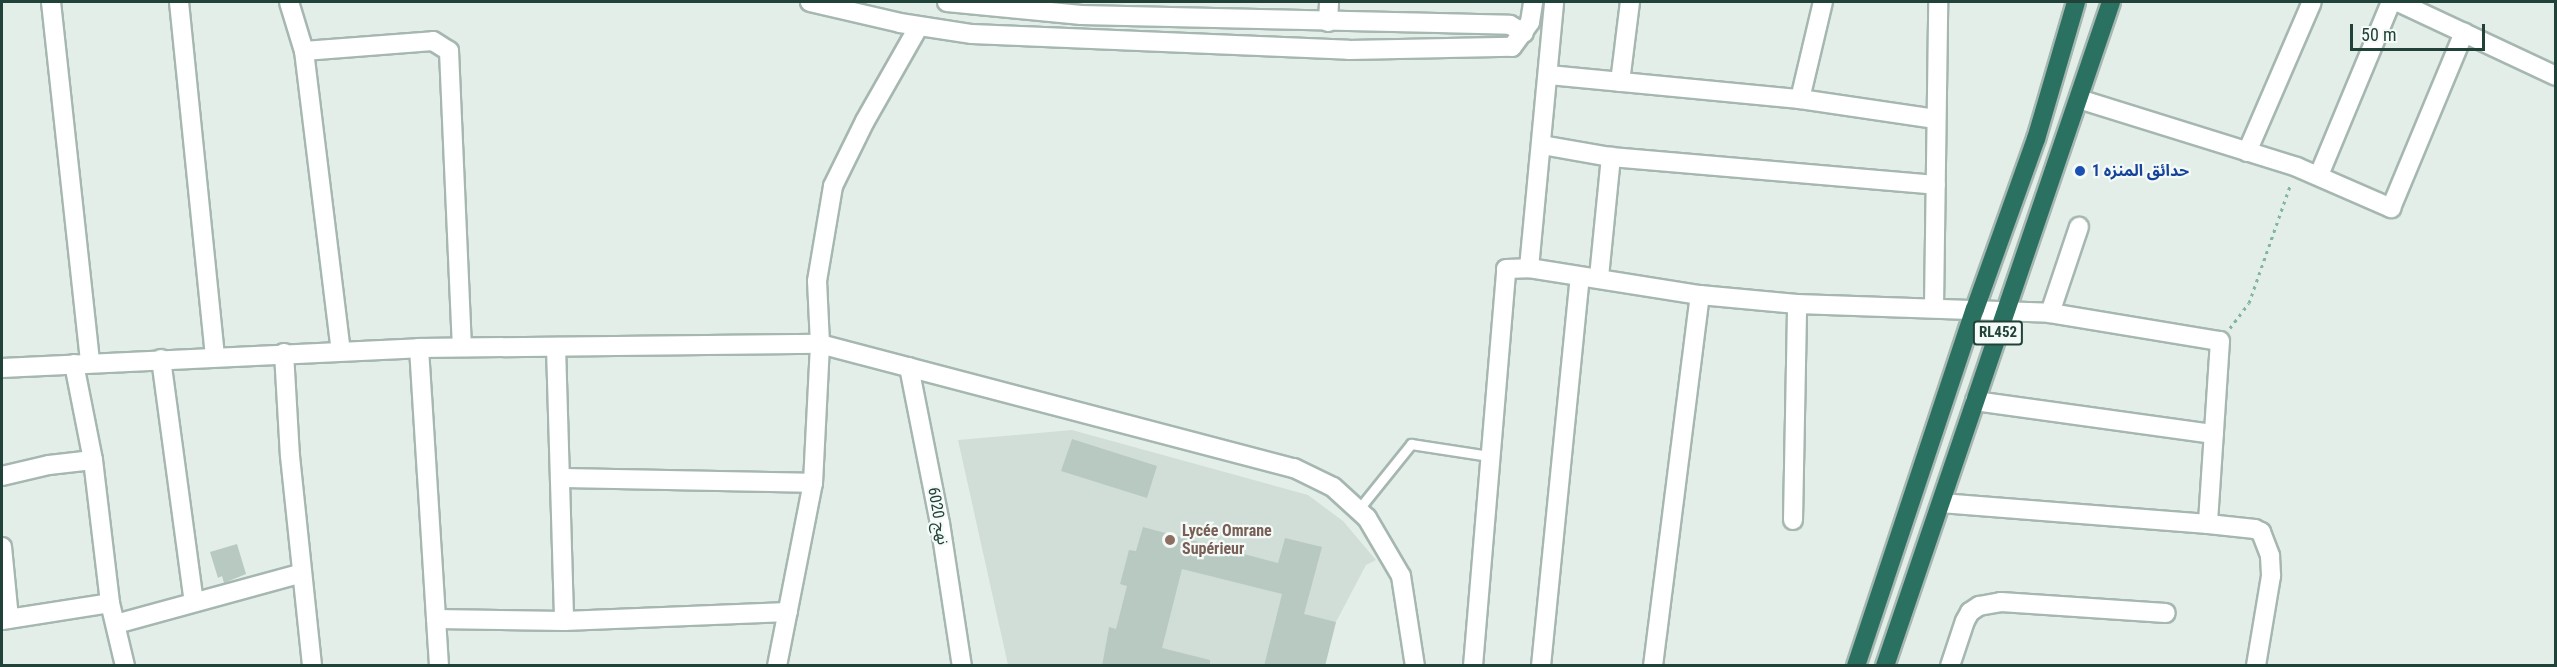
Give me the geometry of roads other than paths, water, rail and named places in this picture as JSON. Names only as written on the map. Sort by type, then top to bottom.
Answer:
[{"type":"highway","name":"RL452","points":[[1856,666],[1975,309],[2036,139],[2076,2]]},
{"type":"highway","name":"RL452","points":[[1885,666],[2110,2]]},
{"type":"street","points":[[51,2],[82,364],[110,603],[125,666]]},
{"type":"street","points":[[179,2],[215,357]]},
{"type":"street","points":[[289,2],[304,51],[341,351]]},
{"type":"street","points":[[810,2],[919,26],[972,34],[1349,50],[1512,47],[1530,22],[1533,2]]},
{"type":"street","points":[[947,2],[1328,22],[1510,25],[1524,33]]},
{"type":"street","points":[[1328,22],[1329,2]]},
{"type":"street","points":[[1529,268],[1549,75],[1554,2]]},
{"type":"street","points":[[1620,82],[1630,2]]},
{"type":"street","points":[[1800,99],[1823,2]]},
{"type":"street","points":[[1934,307],[1938,2]]},
{"type":"street","points":[[2247,152],[2312,2]]},
{"type":"street","points":[[2319,175],[2391,2]]},
{"type":"street","points":[[2398,2],[2556,76]]},
{"type":"street","points":[[1080,40],[1081,8]]},
{"type":"street","points":[[777,666],[813,483],[820,344],[817,281],[834,186],[865,121],[919,26]]},
{"type":"street","points":[[2079,99],[2297,167],[2391,208],[2464,33]]},
{"type":"street","points":[[304,51],[433,42],[449,51],[462,348]]},
{"type":"street","points":[[1549,75],[1800,99],[1936,119]]},
{"type":"street","points":[[1542,145],[1611,157],[1936,185]]},
{"type":"street","points":[[1599,277],[1611,157]]},
{"type":"street","points":[[2050,313],[2079,226]]},
{"type":"street","points":[[1473,666],[1504,271],[1529,268],[1580,277],[1599,277],[1700,295],[1797,304],[1934,307],[2050,313],[2220,341],[2208,524]]},
{"type":"street","points":[[1541,666],[1580,277]]},
{"type":"street","points":[[1653,666],[1700,295]]},
{"type":"street","points":[[1793,520],[1797,304]]},
{"type":"street","points":[[2,368],[418,348],[820,344],[1294,468],[1333,487],[1366,518],[1401,576],[1415,666]]},
{"type":"street","points":[[556,347],[564,621]]},
{"type":"street","points":[[418,348],[439,666]]},
{"type":"street","points":[[284,353],[290,456],[312,666]]},
{"type":"street","points":[[161,359],[194,602]]},
{"type":"street","name":"نهج 6020","points":[[909,367],[940,524],[962,666]]},
{"type":"street","points":[[1975,401],[2214,434]]},
{"type":"street","points":[[2,476],[49,465],[93,460]]},
{"type":"street","points":[[560,478],[813,483]]},
{"type":"street","points":[[1941,502],[2208,524],[2255,529],[2261,532],[2270,556],[2271,576],[2256,666]]},
{"type":"street","points":[[2,547],[5,619],[110,603]]},
{"type":"street","points":[[116,624],[302,573]]},
{"type":"street","points":[[1950,666],[1965,621],[1970,612],[1979,606],[2001,602],[2166,613]]},
{"type":"street","points":[[436,619],[564,621],[788,612]]},
{"type":"lane","points":[[1358,510],[1411,444],[1489,456]]},
{"type":"place","name":"حدائق المنزه 1","points":[[2080,171]]},
{"type":"place","name":"Lycée Omrane Supérieur","points":[[1170,540]]}]
